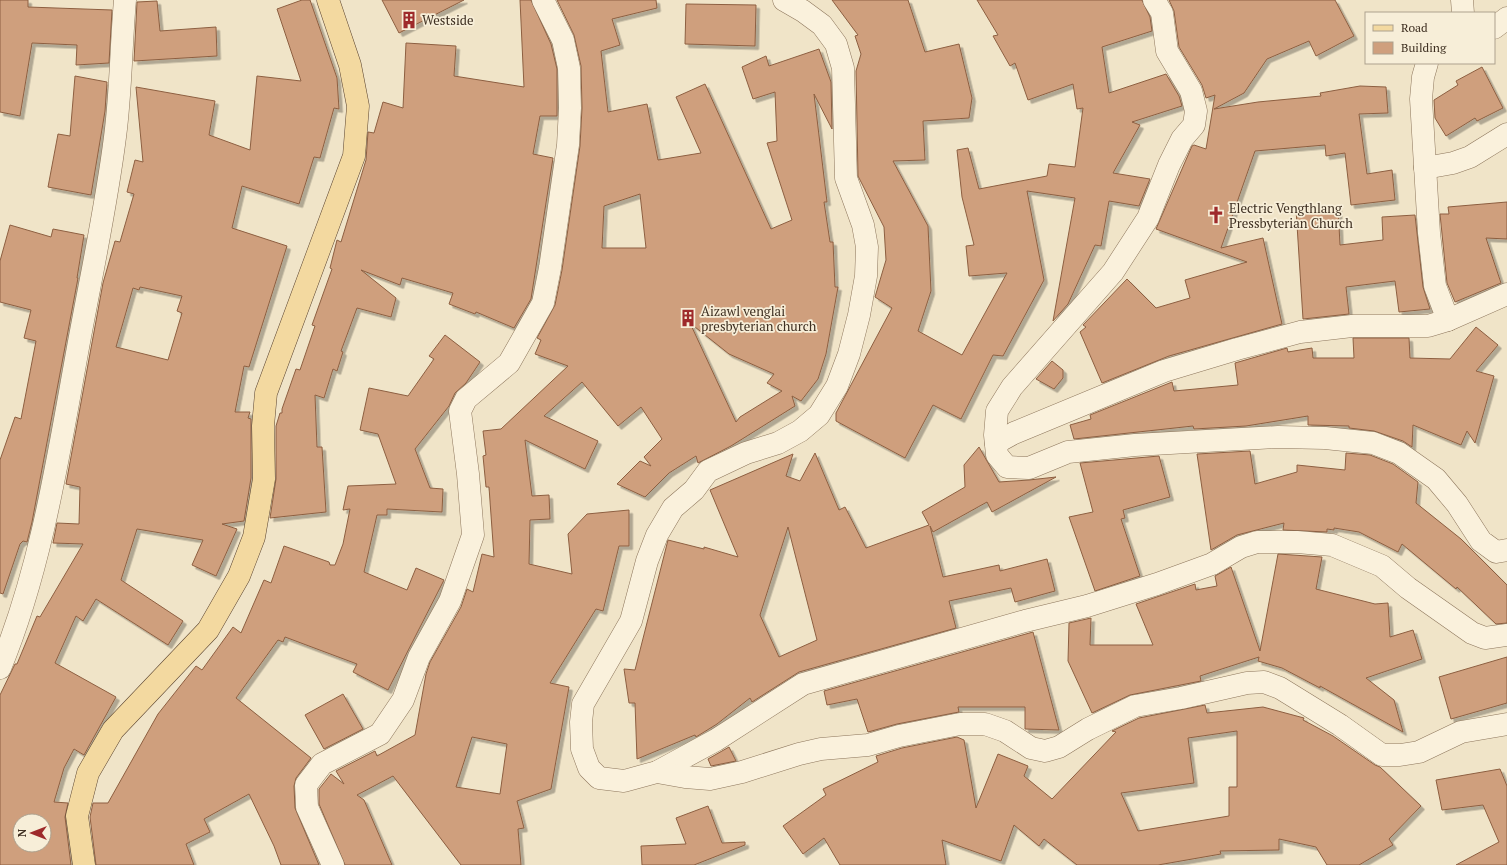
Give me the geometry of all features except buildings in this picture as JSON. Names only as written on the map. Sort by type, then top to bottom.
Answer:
[{"type":"main road","points":[[84,865],[77,816],[88,773],[113,730],[208,630],[239,576],[254,537],[264,478],[263,426],[266,393],[354,156],[358,106],[350,65],[328,0]]},
{"type":"street","points":[[0,668],[12,639],[26,594],[64,429],[105,207],[114,142],[125,0]]},
{"type":"street","points":[[332,865],[307,807],[306,785],[322,764],[380,734],[402,700],[419,657],[450,601],[473,535],[468,474],[460,410],[466,399],[509,363],[543,303],[561,197],[568,145],[570,108],[569,68],[563,40],[543,0]]},
{"type":"street","points":[[784,0],[803,11],[822,25],[836,44],[843,68],[846,178],[863,225],[866,240],[866,276],[849,354],[837,386],[819,415],[800,431],[778,443],[746,453],[708,471],[694,490],[673,508],[658,535],[647,561],[631,621],[583,704],[581,722],[582,749],[589,768],[594,773],[600,778],[624,781],[658,772],[716,740],[803,684],[1025,621],[1087,606],[1157,584],[1212,564],[1241,547],[1257,542],[1297,542],[1332,545],[1382,566],[1408,588],[1472,633],[1485,638],[1507,635]]},
{"type":"street","points":[[1154,0],[1162,13],[1167,51],[1191,91],[1196,111],[1194,125],[1182,139],[1169,165],[1148,218],[1113,272],[1012,388],[997,411],[994,436],[998,455],[1007,467],[1029,468],[1068,452],[1135,446],[1278,437],[1325,438],[1373,443],[1399,453],[1436,478],[1457,504],[1481,541],[1496,552],[1507,550]]},
{"type":"street","points":[[1462,0],[1464,12]]},
{"type":"street","points":[[1495,27],[1507,18]]},
{"type":"street","points":[[1427,64],[1423,77],[1421,100],[1429,233],[1435,286],[1448,320]]},
{"type":"street","points":[[1425,168],[1453,163],[1470,157],[1507,134]]},
{"type":"street","points":[[996,443],[1014,433],[1164,371],[1237,349],[1300,332],[1352,326],[1428,326],[1448,320],[1507,294]]},
{"type":"street","points":[[658,772],[685,777],[710,779],[742,772],[799,754],[821,749],[868,745],[899,736],[960,724],[985,724],[1005,731],[1031,748],[1045,751],[1059,747],[1088,729],[1135,706],[1181,698],[1247,683],[1264,682],[1280,688],[1340,725],[1382,755],[1400,755],[1419,752],[1461,732],[1507,724]]},
{"type":"place","name":"Westside","points":[[409,20]]},
{"type":"place","name":"Electric Vengthlang Pressbyterian Church","points":[[1216,215]]},
{"type":"place","name":"Aizawl venglai presbyterian church","points":[[688,318]]}]
